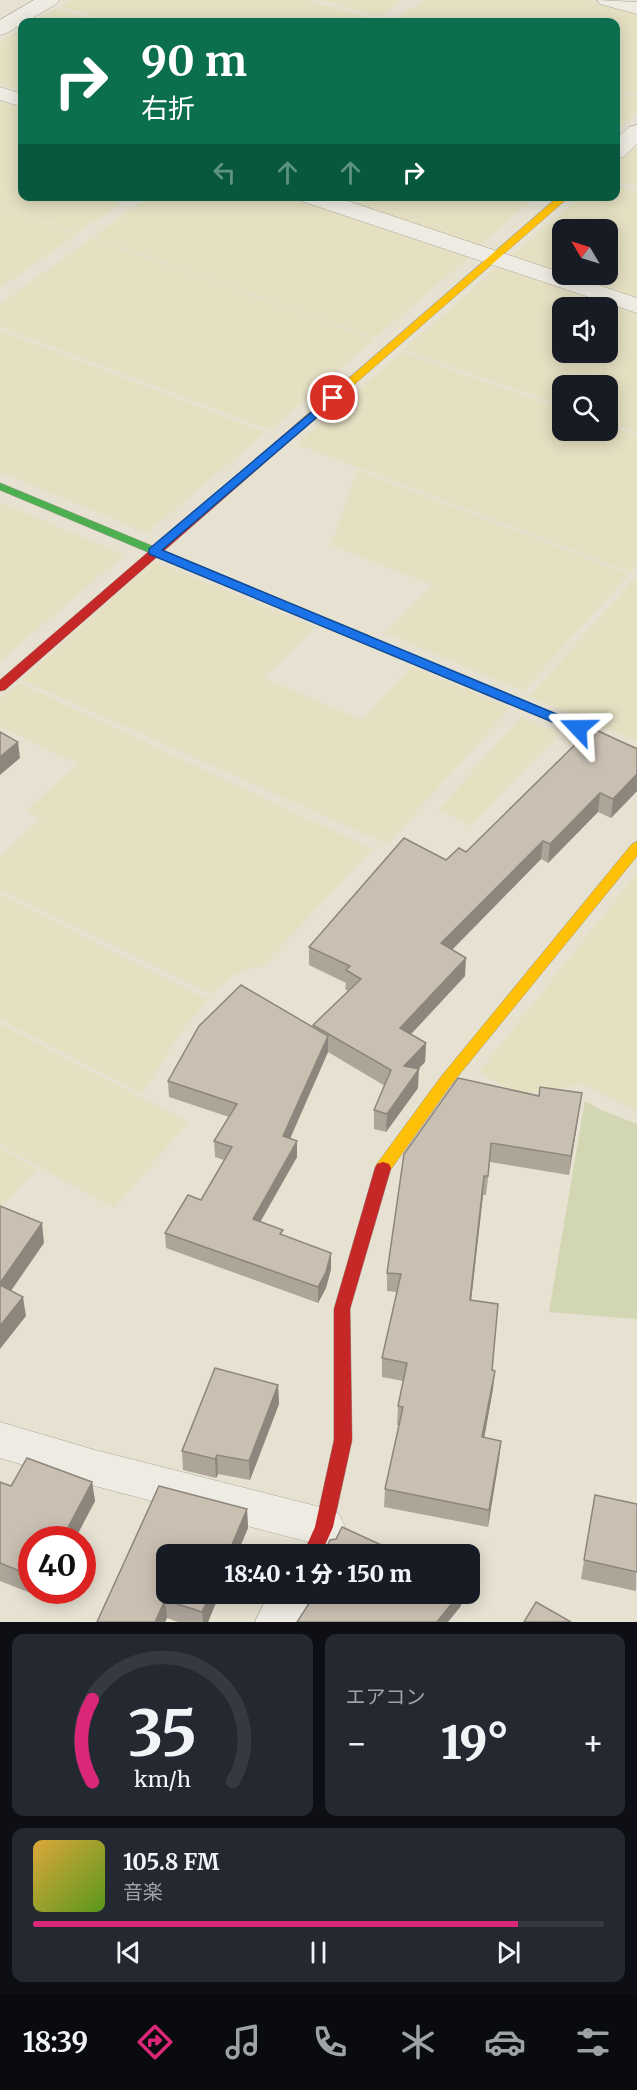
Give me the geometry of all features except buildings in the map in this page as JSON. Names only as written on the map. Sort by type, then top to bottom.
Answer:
[{"type":"street","points":[[19,18],[49,0]]},
{"type":"street","points":[[607,0],[637,8]]},
{"type":"street","points":[[0,29],[18,18]]},
{"type":"street","points":[[0,93],[18,99]]},
{"type":"street","points":[[620,147],[637,132]]},
{"type":"street","points":[[324,201],[637,306]]},
{"type":"street","points":[[0,687],[153,551],[495,259],[559,201]]},
{"type":"street","points":[[0,486],[637,753]]},
{"type":"street","points":[[0,1440],[95,1468],[318,1541],[344,1440],[342,1309],[381,1172],[446,1082],[637,847]]},
{"type":"street","points":[[276,1622],[286,1604]]},
{"type":"shaded area","points":[[70,0],[307,0],[368,18],[98,18],[60,6]]},
{"type":"shaded area","points":[[322,0],[402,0],[378,17]]},
{"type":"shaded area","points":[[424,0],[588,0],[637,14],[637,95],[620,90],[620,18],[399,18]]},
{"type":"shaded area","points":[[55,8],[86,18],[39,18]]},
{"type":"shaded area","points":[[18,31],[18,91],[0,84],[0,42]]},
{"type":"shaded area","points":[[620,92],[637,97],[637,112],[620,127]]},
{"type":"shaded area","points":[[0,101],[18,107],[18,201],[123,201],[78,233],[0,205]]},
{"type":"shaded area","points":[[637,145],[637,187],[620,182],[620,160]]},
{"type":"shaded area","points":[[620,187],[637,192],[637,298],[597,285],[618,285],[618,219],[555,219],[575,201],[620,201]]},
{"type":"shaded area","points":[[143,201],[299,201],[469,257],[375,338],[93,237]]},
{"type":"shaded area","points":[[349,201],[531,201],[480,245]]},
{"type":"shaded area","points":[[0,206],[77,234],[0,288]]},
{"type":"shaded area","points":[[552,221],[552,270],[512,256]]},
{"type":"shaded area","points":[[92,238],[374,339],[270,430],[0,327],[0,304]]},
{"type":"shaded area","points":[[500,265],[552,282],[552,285],[560,285],[595,297],[552,297],[552,363],[618,363],[618,305],[637,311],[637,433],[618,426],[618,375],[552,375],[552,402],[404,350]]},
{"type":"shaded area","points":[[0,330],[265,432],[147,533],[0,472]]},
{"type":"shaded area","points":[[402,352],[552,405],[552,441],[618,441],[618,429],[637,436],[637,564],[630,572],[297,444]]},
{"type":"shaded area","points":[[357,470],[629,574],[523,691],[386,633],[433,585],[331,545]]},
{"type":"shaded area","points":[[0,502],[124,555],[0,661]]},
{"type":"shaded area","points":[[154,561],[315,627],[264,678],[362,720],[412,667],[510,708],[387,844],[22,680]]},
{"type":"shaded area","points":[[635,578],[637,579],[637,741],[529,697]]},
{"type":"shaded area","points":[[19,683],[372,849],[263,966],[249,968],[232,976],[211,994],[0,889],[0,857],[41,819],[26,811],[78,764],[0,726],[0,699]]},
{"type":"shaded area","points":[[521,717],[559,733],[470,826],[439,809]]},
{"type":"shaded area","points":[[637,873],[637,1111],[582,1084],[520,1095],[479,1072]]},
{"type":"shaded area","points":[[0,894],[208,1000],[181,1032],[142,1094],[0,1019]]},
{"type":"shaded area","points":[[0,1024],[188,1122],[114,1208],[0,1145]]},
{"type":"shaded area","points":[[0,1148],[37,1169],[0,1208]]},
{"type":"green space","points":[[585,1101],[637,1124],[637,1319],[549,1312]]},
{"type":"traffic: fast","points":[[0,486],[366,639]]},
{"type":"traffic: slow","points":[[298,428],[559,201]]},
{"type":"traffic: slow","points":[[366,639],[637,753]]},
{"type":"traffic: slow","points":[[383,1168],[445,1082],[637,847]]},
{"type":"traffic: jam","points":[[0,687],[298,428]]},
{"type":"traffic: jam","points":[[316,1544],[324,1527],[343,1440],[342,1309],[383,1168]]},
{"type":"route","points":[[333,398],[153,551],[578,728]]}]
